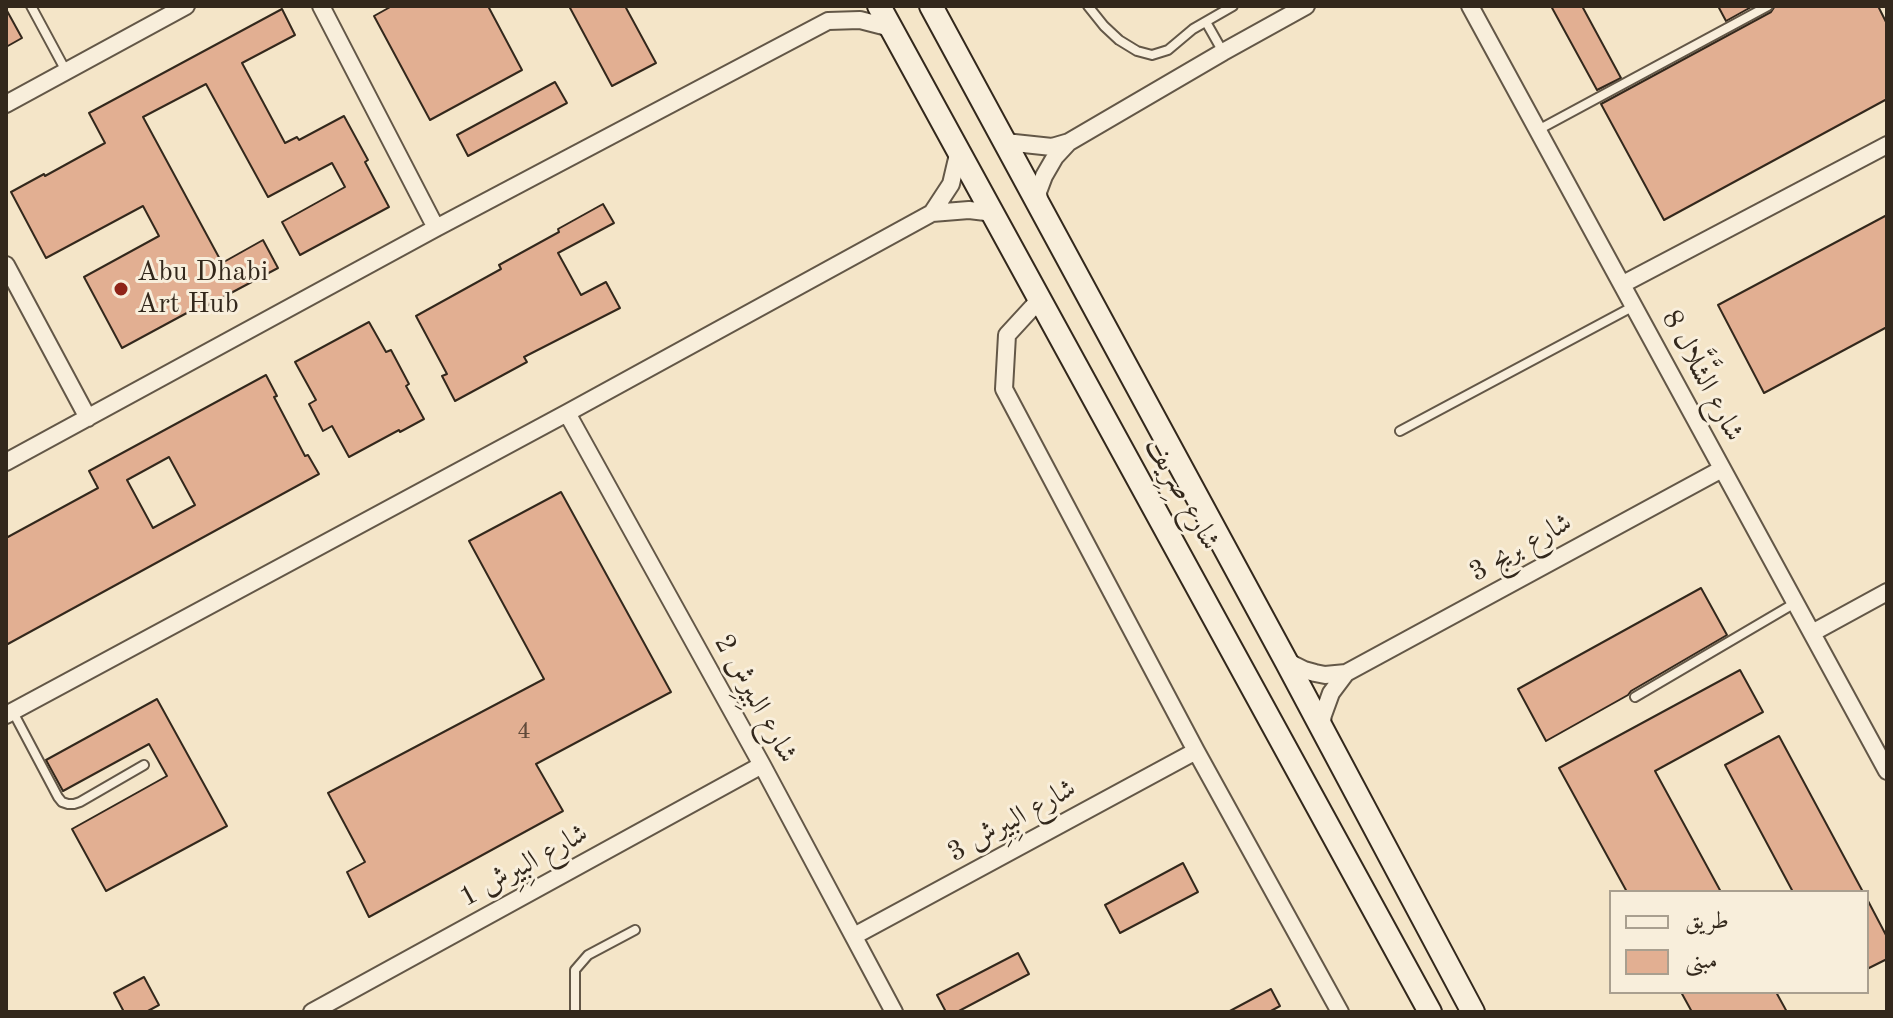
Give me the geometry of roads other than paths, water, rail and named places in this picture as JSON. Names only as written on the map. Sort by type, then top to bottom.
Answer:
[{"type":"main road","name":"شارع صِرِيف","points":[[879,6],[1430,1012]]},
{"type":"main road","name":"شارع صِرِيف","points":[[931,6],[1473,1012]]},
{"type":"street","points":[[6,104],[186,6]]},
{"type":"street","points":[[321,6],[436,228]]},
{"type":"street","points":[[6,462],[436,228],[828,21],[840,6]]},
{"type":"street","points":[[1005,142],[1052,147],[1069,142],[1306,6]]},
{"type":"street","name":"شارع الشَّلَّال 8","points":[[1470,6],[1887,771]]},
{"type":"street","points":[[828,21],[860,20],[891,28]]},
{"type":"street","points":[[1039,204],[1038,192],[1044,176],[1069,142]]},
{"type":"street","points":[[1623,284],[1887,145]]},
{"type":"street","points":[[932,213],[951,184],[959,150]]},
{"type":"street","points":[[9,713],[932,213],[969,210],[994,213]]},
{"type":"street","points":[[6,265],[88,418]]},
{"type":"street","points":[[1041,298],[1007,335],[1004,389],[1196,751],[1340,1012]]},
{"type":"street","name":"شارع البِيرِش 2","points":[[567,413],[762,765],[894,1012]]},
{"type":"street","name":"شارع بريج 3","points":[[1346,673],[1722,469]]},
{"type":"street","points":[[1812,633],[1887,592]]},
{"type":"street","points":[[1286,661],[1325,675],[1346,673]]},
{"type":"street","points":[[1321,727],[1331,693],[1346,673]]},
{"type":"street","name":"شارع البِيرِش 3","points":[[854,936],[1196,751]]},
{"type":"street","name":"شارع البِيرِش 1","points":[[312,1012],[762,765]]},
{"type":"lane","points":[[31,6],[66,71]]},
{"type":"lane","points":[[1088,6],[1119,40],[1144,54],[1160,54],[1168,50],[1185,35],[1233,6]]},
{"type":"lane","points":[[1538,130],[1768,6]]},
{"type":"lane","points":[[1206,22],[1223,52]]},
{"type":"lane","points":[[1400,431],[1634,305]]},
{"type":"lane","points":[[1635,697],[1795,602]]},
{"type":"lane","points":[[9,713],[62,802],[80,802],[144,765]]},
{"type":"lane","points":[[575,1012],[575,970],[588,955],[635,930]]},
{"type":"place","name":"Abu Dhabi Art Hub","points":[[121,289]]}]
